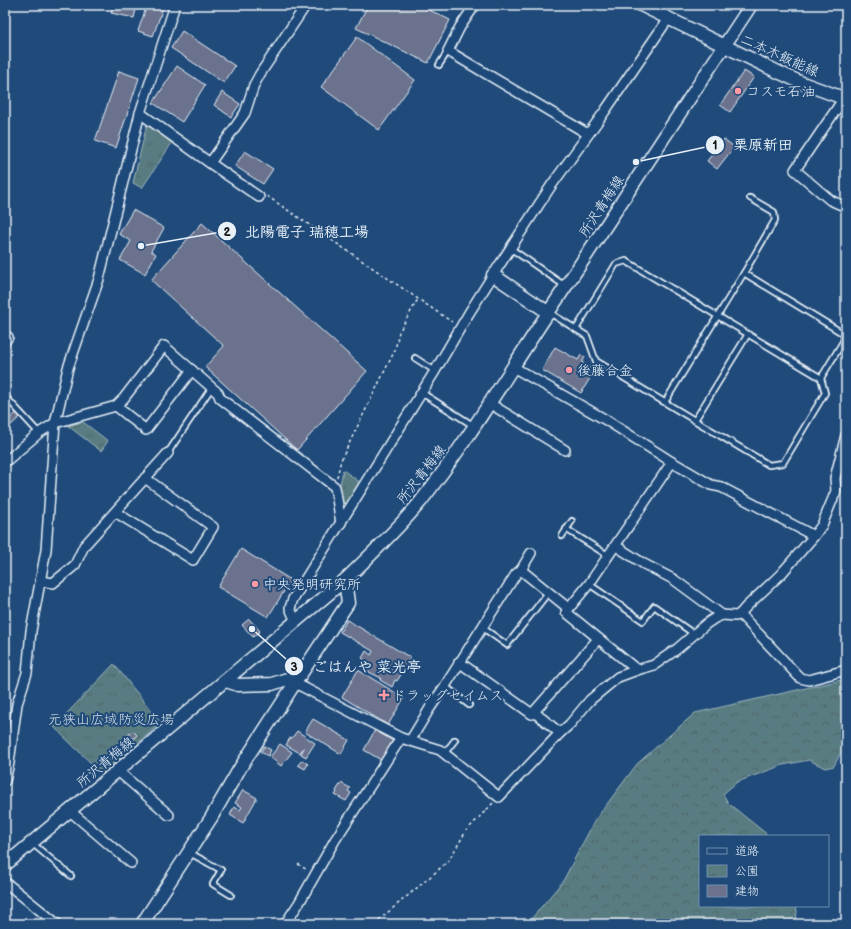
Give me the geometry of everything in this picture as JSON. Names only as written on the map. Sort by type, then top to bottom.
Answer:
[{"type":"main road","name":"二本木飯能線","points":[[641,5],[802,83],[845,98]]},
{"type":"main road","name":"所沢青梅線","points":[[5,865],[345,580],[386,540],[420,502],[447,466],[567,287],[751,5]]},
{"type":"main road","points":[[493,275],[549,313]]},
{"type":"main road","points":[[142,924],[211,818],[240,768],[295,682],[348,603],[345,580]]},
{"type":"main road","points":[[226,681],[238,685],[272,684],[287,679],[295,682]]},
{"type":"street","points":[[5,781],[17,704],[27,674],[31,631],[46,550],[54,423],[68,368],[99,279],[140,112],[175,5]]},
{"type":"street","points":[[210,163],[245,113],[254,86],[260,74],[306,5]]},
{"type":"street","points":[[475,5],[460,27],[448,51],[588,134]]},
{"type":"street","points":[[296,622],[290,608],[292,599],[341,523],[510,248],[551,186],[668,19]]},
{"type":"street","points":[[845,98],[795,170],[830,200],[846,207]]},
{"type":"street","points":[[140,112],[210,163],[262,195]]},
{"type":"street","points":[[5,334],[8,337],[5,341]]},
{"type":"street","points":[[5,462],[39,433],[54,423],[116,406],[124,398],[164,346],[212,387],[218,393],[220,398],[335,487],[341,523]]},
{"type":"street","points":[[513,367],[606,420],[711,485],[721,487],[814,536]]},
{"type":"street","points":[[116,406],[146,430],[192,370]]},
{"type":"street","points":[[489,403],[565,450]]},
{"type":"street","points":[[295,682],[401,738],[440,750],[499,797],[570,724],[590,700],[618,677],[654,665],[666,658],[715,618],[722,615],[736,616],[740,614],[781,574],[822,525],[836,492],[835,478],[846,435]]},
{"type":"street","points":[[40,581],[53,583],[75,565],[84,546],[168,453]]},
{"type":"street","points":[[637,670],[566,612],[609,556],[672,462]]},
{"type":"street","points":[[115,512],[194,560],[213,527],[145,478]]},
{"type":"street","points":[[616,546],[644,564],[673,579],[722,615]]},
{"type":"street","points":[[410,741],[516,574],[521,570],[530,553]]},
{"type":"street","points":[[521,570],[568,608]]},
{"type":"street","points":[[740,614],[800,678],[809,680],[846,670]]},
{"type":"street","points":[[534,712],[598,638]]},
{"type":"street","points":[[459,662],[532,714],[534,712],[560,733]]},
{"type":"street","points":[[285,924],[296,908],[335,840],[401,738]]},
{"type":"street","points":[[118,771],[169,815]]},
{"type":"street","points":[[70,811],[131,863]]},
{"type":"street","points":[[5,882],[57,924]]},
{"type":"lane","points":[[439,65],[448,51]]},
{"type":"lane","points":[[665,402],[775,220],[774,212],[750,198]]},
{"type":"lane","points":[[510,248],[567,287]]},
{"type":"lane","points":[[576,329],[616,264],[626,261],[822,378]]},
{"type":"lane","points":[[549,313],[587,336],[596,361],[769,465],[783,463],[825,393],[822,378],[844,340],[844,334],[744,273]]},
{"type":"lane","points":[[694,420],[748,334]]},
{"type":"lane","points":[[415,358],[435,371]]},
{"type":"lane","points":[[168,453],[212,387]]},
{"type":"lane","points":[[422,392],[474,426]]},
{"type":"lane","points":[[5,396],[39,433]]},
{"type":"lane","points":[[562,536],[572,521]]},
{"type":"lane","points":[[566,529],[609,556]]},
{"type":"lane","points":[[589,584],[644,621],[654,606],[694,634]]},
{"type":"lane","points":[[482,628],[507,645],[548,593]]},
{"type":"lane","points":[[445,686],[469,705]]},
{"type":"lane","points":[[444,754],[455,740]]},
{"type":"lane","points":[[32,842],[71,876]]},
{"type":"lane","points":[[189,852],[221,870],[213,884],[231,895]]},
{"type":"path","points":[[262,195],[460,328]]},
{"type":"path","points":[[335,487],[341,460],[395,350],[399,332],[418,299]]},
{"type":"path","points":[[374,924],[449,860],[466,831],[499,797]]},
{"type":"path","points":[[298,864],[316,874]]},
{"type":"green space","points":[[147,124],[172,143],[142,188],[133,183]]},
{"type":"green space","points":[[83,422],[108,441],[101,451],[68,426]]},
{"type":"green space","points":[[343,470],[361,483],[348,504],[341,502],[340,485]]},
{"type":"green space","name":"元狭山広域防災広場","points":[[114,664],[161,723],[102,774],[54,727]]},
{"type":"green space","points":[[846,679],[846,748],[841,752],[834,766],[825,768],[809,760],[783,765],[737,782],[723,794],[728,803],[768,835],[699,835],[699,907],[796,907],[796,924],[527,924],[563,881],[595,820],[637,764],[695,713]]},
{"type":"building","points":[[113,5],[137,5],[134,18],[111,13]]},
{"type":"building","points":[[147,5],[164,5],[153,36],[138,31]]},
{"type":"building","points":[[368,5],[419,5],[450,20],[428,63],[356,28]]},
{"type":"building","points":[[432,5],[443,5],[441,9]]},
{"type":"building","points":[[182,31],[235,66],[224,83],[171,48]]},
{"type":"building","points":[[357,37],[415,80],[379,130],[321,87]]},
{"type":"building","points":[[177,66],[205,85],[182,122],[153,103]]},
{"type":"building","points":[[119,71],[139,78],[116,148],[95,141]]},
{"type":"building","points":[[744,71],[754,77],[730,112],[720,105]]},
{"type":"building","points":[[222,92],[240,104],[231,117],[214,105]]},
{"type":"building","points":[[724,139],[734,147],[717,169],[707,161]]},
{"type":"building","points":[[245,151],[273,169],[263,184],[235,166]]},
{"type":"building","points":[[133,210],[164,228],[151,251],[156,254],[145,274],[120,260],[131,241],[119,234]]},
{"type":"building","points":[[202,223],[367,371],[297,450],[205,367],[224,346],[151,280]]},
{"type":"building","points":[[555,347],[578,360],[581,355],[585,357],[582,363],[595,370],[581,393],[542,370]]},
{"type":"building","points":[[16,413],[20,417],[10,426],[7,421]]},
{"type":"building","name":"中央発明研究所","points":[[241,549],[291,580],[268,617],[218,587]]},
{"type":"building","points":[[249,619],[260,631],[253,637],[242,625]]},
{"type":"building","points":[[347,620],[411,658],[397,681],[395,680],[392,687],[380,680],[381,678],[363,669],[367,662],[362,658],[366,651],[371,655],[373,651],[340,632]]},
{"type":"building","points":[[358,670],[404,698],[388,725],[342,697]]},
{"type":"building","points":[[313,719],[349,740],[341,754],[305,732]]},
{"type":"building","points":[[375,730],[393,741],[381,760],[364,750]]},
{"type":"building","points":[[133,731],[137,735],[132,740],[128,735]]},
{"type":"building","points":[[297,731],[315,743],[306,757],[301,754],[304,748],[300,753],[286,745]]},
{"type":"building","points":[[280,744],[292,752],[281,766],[270,757]]},
{"type":"building","points":[[264,746],[271,750],[268,756],[261,752]]},
{"type":"building","points":[[302,760],[308,764],[305,769],[298,765]]},
{"type":"building","points":[[341,783],[350,788],[348,791],[351,793],[346,801],[335,795]]},
{"type":"building","points":[[243,790],[257,798],[243,823],[230,815],[234,807],[240,810],[242,807],[235,803]]},
{"type":"place","name":"コスモ石油","points":[[738,91]]},
{"type":"place","name":"栗原新田","points":[[636,162]]},
{"type":"place","name":"北陽電子 瑞穂工場","points":[[141,246]]},
{"type":"place","name":"後藤合金","points":[[569,370]]},
{"type":"place","name":"中央発明研究所","points":[[255,584]]},
{"type":"place","name":"ごはんや 菜光亭","points":[[252,629]]},
{"type":"place","name":"ドラッグセイムス","points":[[384,695]]}]
